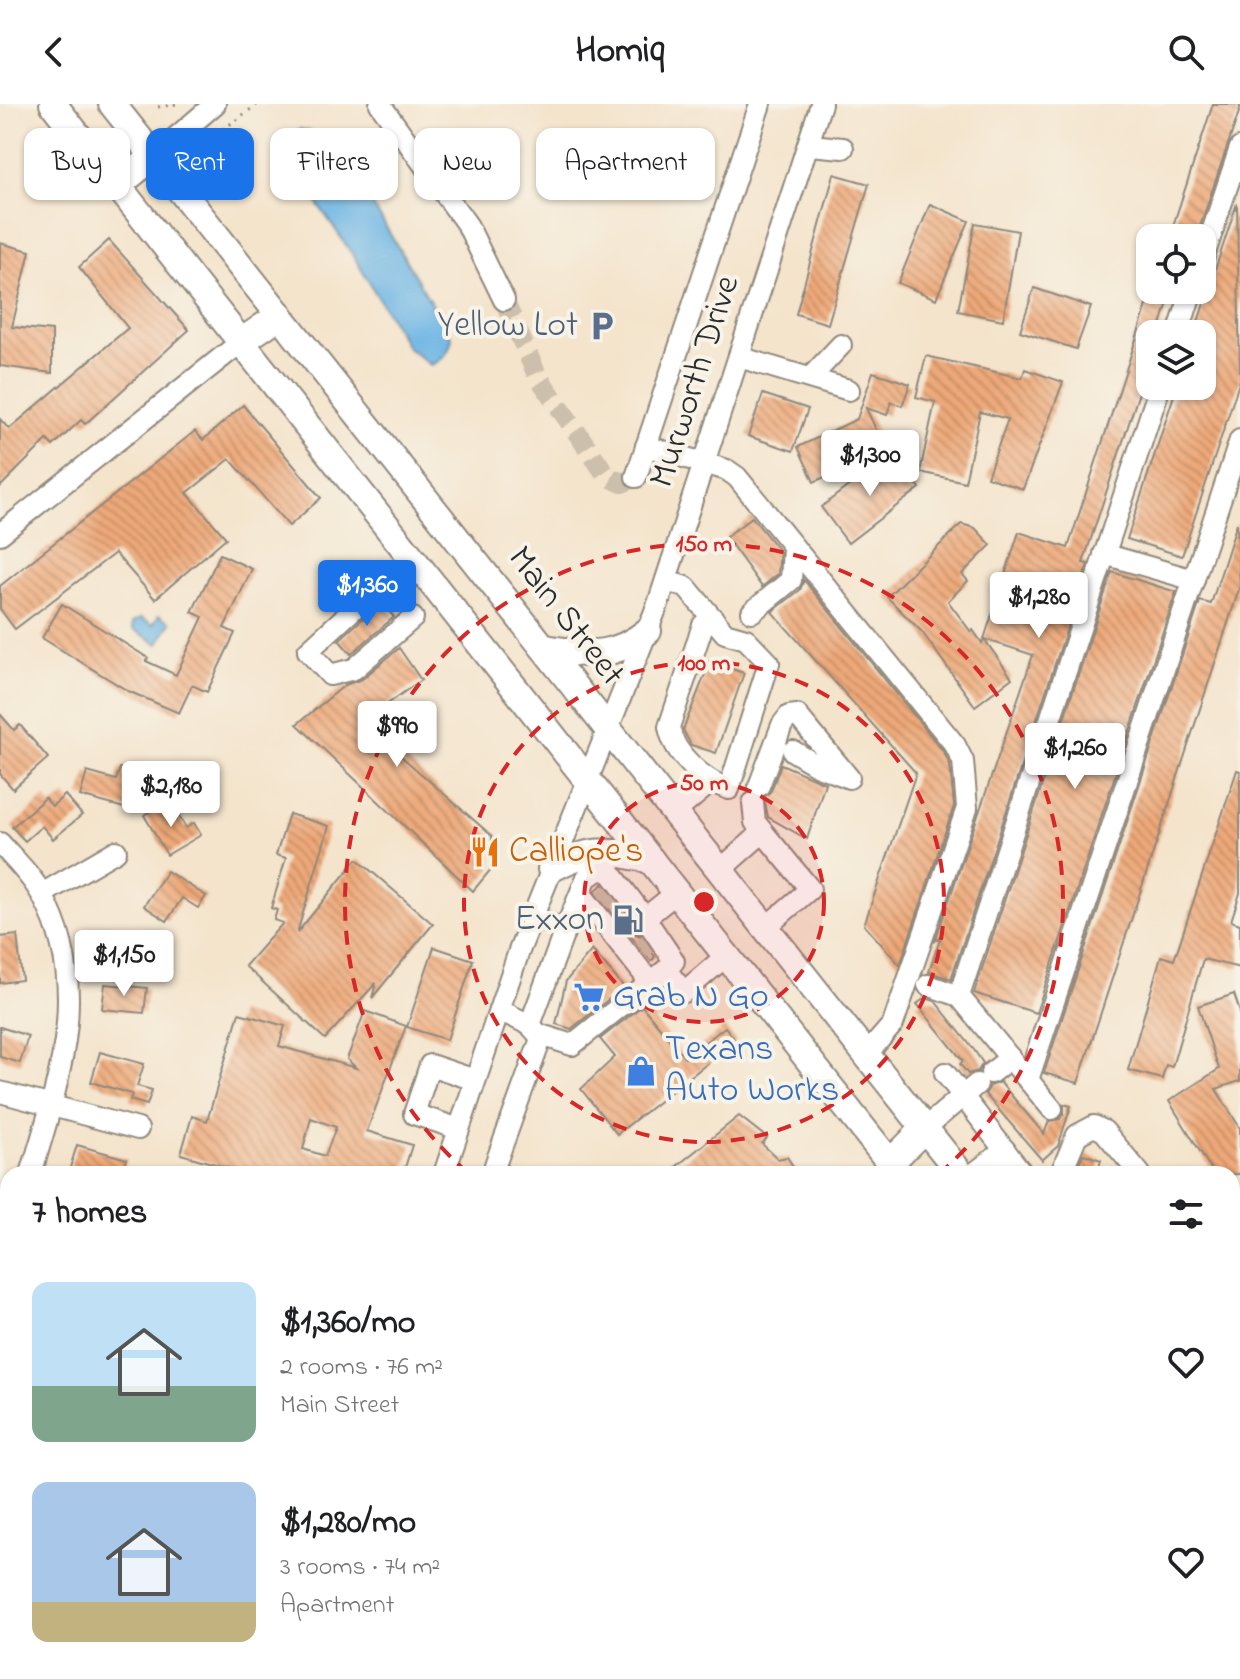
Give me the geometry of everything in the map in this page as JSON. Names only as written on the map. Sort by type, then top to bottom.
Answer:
[{"type":"main road","points":[[53,104],[72,128]]},
{"type":"main road","name":"Main Street","points":[[112,104],[146,146]]},
{"type":"main road","points":[[130,175],[146,162]]},
{"type":"main road","points":[[128,200],[892,1166]]},
{"type":"main road","name":"Main Street","points":[[189,200],[955,1166]]},
{"type":"main road","points":[[241,342],[280,315]]},
{"type":"main road","points":[[544,648],[607,653],[626,649],[648,631]]},
{"type":"main road","points":[[551,869],[577,855],[598,850],[651,860]]},
{"type":"main road","points":[[896,1166],[925,1128]]},
{"type":"street","points":[[187,128],[215,104]]},
{"type":"street","points":[[380,104],[468,226],[504,300]]},
{"type":"street","points":[[636,477],[760,104]]},
{"type":"street","name":"Murworth Drive","points":[[447,1166],[532,916],[666,581],[821,104]]},
{"type":"street","points":[[809,145],[843,148]]},
{"type":"street","points":[[1215,224],[1240,148]]},
{"type":"street","points":[[0,534],[241,342]]},
{"type":"street","points":[[810,378],[841,345]]},
{"type":"street","points":[[739,357],[849,390]]},
{"type":"street","points":[[959,996],[1102,570],[1104,554],[1155,400]]},
{"type":"street","points":[[1028,1080],[1240,440]]},
{"type":"street","points":[[646,446],[705,463],[737,477],[955,745],[963,761],[967,808],[893,1024],[866,1055]]},
{"type":"street","points":[[752,612],[791,580],[793,548]]},
{"type":"street","points":[[1104,554],[1194,580]]},
{"type":"street","points":[[666,581],[686,587],[713,618],[725,633],[746,639],[769,663],[729,789],[710,783],[677,747],[669,727],[703,625],[713,618]]},
{"type":"street","points":[[383,582],[308,651],[311,658],[330,675],[354,669],[413,618]]},
{"type":"street","points":[[677,747],[709,648],[717,643],[724,644],[763,658]]},
{"type":"street","points":[[765,928],[810,889],[755,822],[756,795],[782,725],[789,716],[797,715],[849,778],[818,766],[793,751]]},
{"type":"street","points":[[674,813],[710,783]]},
{"type":"street","points":[[720,870],[763,832]]},
{"type":"street","points":[[0,843],[42,894],[58,932],[70,989],[68,1042],[33,1166]]},
{"type":"street","points":[[42,894],[116,851]]},
{"type":"street","points":[[633,929],[676,893]]},
{"type":"street","points":[[499,1010],[572,1045],[674,961],[633,929],[602,896]]},
{"type":"street","points":[[602,896],[633,929],[658,976],[684,992],[726,956]]},
{"type":"street","points":[[495,1165],[565,930],[602,896]]},
{"type":"street","points":[[532,916],[565,930]]},
{"type":"street","points":[[928,985],[959,996],[1052,1109]]},
{"type":"street","points":[[925,1128],[1010,1058]]},
{"type":"street","points":[[459,1129],[414,1114],[430,1065],[475,1080]]},
{"type":"street","points":[[945,1073],[977,1084],[1005,1150],[1017,1166]]},
{"type":"street","points":[[0,1092],[138,1129]]},
{"type":"street","points":[[1064,1166],[1077,1135],[1094,1126],[1104,1131],[1132,1166]]},
{"type":"street","points":[[984,1166],[1005,1150]]},
{"type":"path","points":[[158,107],[177,104]]},
{"type":"path","points":[[225,128],[258,104]]},
{"type":"water","points":[[315,200],[370,200],[452,338],[440,360],[431,365],[408,348],[353,255]]},
{"type":"water","points":[[159,615],[171,622],[158,644],[133,629],[132,623],[141,618],[153,625]]},
{"type":"building","points":[[1213,104],[1240,104],[1201,224],[1174,224]]},
{"type":"building","points":[[834,174],[869,184],[828,324],[796,314]]},
{"type":"building","points":[[1237,203],[1240,380],[1182,556],[1127,539],[1172,400],[1216,400],[1216,320],[1199,320],[1204,304],[1216,304],[1216,267]]},
{"type":"building","points":[[930,204],[969,221],[936,299],[898,283]]},
{"type":"building","points":[[975,223],[1018,231],[1003,320],[958,311]]},
{"type":"building","points":[[109,240],[189,330],[85,424],[81,420],[53,446],[47,440],[0,487],[0,419],[9,429],[128,328],[79,267]]},
{"type":"building","points":[[0,243],[30,251],[12,327],[52,331],[52,373],[0,366]]},
{"type":"building","points":[[1034,288],[1091,307],[1076,349],[1020,331]]},
{"type":"building","points":[[1147,304],[1168,304],[1162,320],[1142,320]]},
{"type":"building","points":[[1136,339],[1137,400],[1083,563],[1088,564],[951,979],[929,972],[941,936],[935,941],[1033,655],[984,639],[1019,532],[1068,548]]},
{"type":"building","points":[[926,356],[1022,378],[1025,369],[1063,382],[1023,489],[987,477],[1008,419],[980,412],[965,482],[920,472],[935,402],[916,397]]},
{"type":"building","points":[[873,372],[910,384],[902,406],[891,402],[887,415],[866,408],[885,449],[814,482],[798,447],[857,419]]},
{"type":"building","points":[[763,394],[808,409],[793,451],[748,436]]},
{"type":"building","points":[[243,405],[321,498],[289,526],[230,459],[187,493],[226,538],[155,599],[115,553],[15,629],[0,609],[0,586],[195,431],[203,440]]},
{"type":"building","points":[[893,452],[920,488],[848,543],[821,507]]},
{"type":"building","points":[[752,517],[780,552],[778,574],[762,587],[726,537]]},
{"type":"building","points":[[1237,523],[1240,586],[1078,1083],[1044,1073],[1200,601],[1211,604]]},
{"type":"building","points":[[961,524],[975,528],[991,545],[962,574],[968,581],[948,601],[971,632],[973,630],[982,643],[984,639],[1012,678],[975,706],[922,632],[887,597]]},
{"type":"building","points":[[220,554],[252,569],[224,628],[235,633],[207,692],[192,685],[179,713],[128,691],[42,638],[62,604],[148,658],[146,661],[176,675],[203,617],[192,612]]},
{"type":"building","points":[[1112,572],[1176,592],[1036,1013],[974,993]]},
{"type":"building","points":[[804,580],[944,752],[950,765],[954,806],[900,965],[864,925],[916,773],[772,612],[800,590]]},
{"type":"building","points":[[381,602],[394,617],[351,654],[339,640]]},
{"type":"building","points":[[399,648],[421,680],[386,705],[386,743],[492,836],[492,868],[473,891],[297,724],[345,685],[362,679]]},
{"type":"building","points":[[710,662],[744,673],[716,753],[691,745],[683,730]]},
{"type":"building","points":[[0,714],[14,730],[20,725],[48,758],[13,789],[0,774]]},
{"type":"building","points":[[781,764],[825,783],[807,839],[768,817],[764,797],[771,791]]},
{"type":"building","points":[[120,768],[142,774],[138,788],[133,787],[128,809],[80,796],[87,772],[116,780]]},
{"type":"building","points":[[1237,770],[1240,771],[1240,893],[1231,921],[1240,924],[1240,968],[1203,959],[1172,1067],[1166,1065],[1162,1079],[1128,1070],[1161,956],[1174,960]]},
{"type":"building","points":[[65,795],[82,815],[53,839],[42,826],[25,841],[12,827],[45,798],[52,806]]},
{"type":"building","points":[[164,806],[169,815],[176,811],[186,828],[194,823],[201,835],[167,855],[144,815]]},
{"type":"building","points":[[289,814],[329,826],[297,933],[357,859],[433,924],[372,998],[376,983],[325,1039],[245,966],[283,923],[274,920],[277,910],[271,908],[286,858],[276,855]]},
{"type":"building","points":[[167,871],[206,896],[198,908],[182,898],[167,921],[144,906]]},
{"type":"building","points":[[603,884],[628,918],[630,932],[641,936],[655,957],[651,961],[595,891]]},
{"type":"building","points":[[17,935],[22,980],[0,983],[0,937]]},
{"type":"building","points":[[434,947],[473,960],[447,1040],[407,1027]]},
{"type":"building","name":"Grab N Go","points":[[592,950],[624,987],[571,1029],[556,1024],[566,981]]},
{"type":"building","points":[[105,984],[147,988],[144,1013],[102,1009]]},
{"type":"building","points":[[1234,994],[1240,1012],[1240,1081],[1216,1089],[1240,1128],[1240,1166],[1209,1166],[1169,1101],[1219,1069],[1198,1006]]},
{"type":"building","points":[[925,998],[935,1001],[974,1050],[983,1063],[978,1071],[968,1074],[960,1064],[963,1061],[917,1004]]},
{"type":"building","name":"Texans Auto Works","points":[[642,1006],[685,1058],[725,1027],[736,1041],[617,1134],[581,1089],[615,1057],[600,1039]]},
{"type":"building","points":[[365,1011],[406,1026],[367,1131],[412,1145],[405,1166],[222,1166],[181,1154],[192,1116],[207,1121],[239,1013],[285,1026],[279,1046],[356,1068],[347,1059]],"holes":[[[311,1118],[336,1127],[325,1156],[303,1149]]]},
{"type":"building","points":[[0,1027],[28,1036],[20,1063],[0,1057]]},
{"type":"building","points":[[100,1052],[144,1064],[137,1086],[152,1090],[147,1105],[130,1100],[132,1094],[91,1082]]},
{"type":"building","points":[[1000,1082],[1044,1134],[1049,1121],[1060,1119],[1064,1114],[1064,1104],[1071,1106],[1058,1146],[1042,1160],[985,1094],[990,1086]]},
{"type":"building","points":[[739,1116],[767,1138],[762,1144],[778,1159],[787,1157],[793,1166],[677,1166]]},
{"type":"building","points":[[77,1145],[127,1159],[125,1166],[70,1166]]},
{"type":"building","points":[[1083,1154],[1101,1160],[1099,1166],[1078,1166]]},
{"type":"tunnel","points":[[504,300],[537,375],[607,476],[622,483],[636,477]]},
{"type":"tunnel","points":[[602,901],[614,891]]},
{"type":"tunnel","points":[[616,917],[628,908]]},
{"type":"tunnel","points":[[641,949],[654,939]]},
{"type":"place","name":"Yellow Lot","points":[[602,326]]},
{"type":"place","name":"Calliope's","points":[[485,852]]},
{"type":"place","name":"Exxon","points":[[628,920]]},
{"type":"place","name":"Grab N Go","points":[[589,997]]},
{"type":"place","name":"Texans Auto Works","points":[[641,1071]]}]
